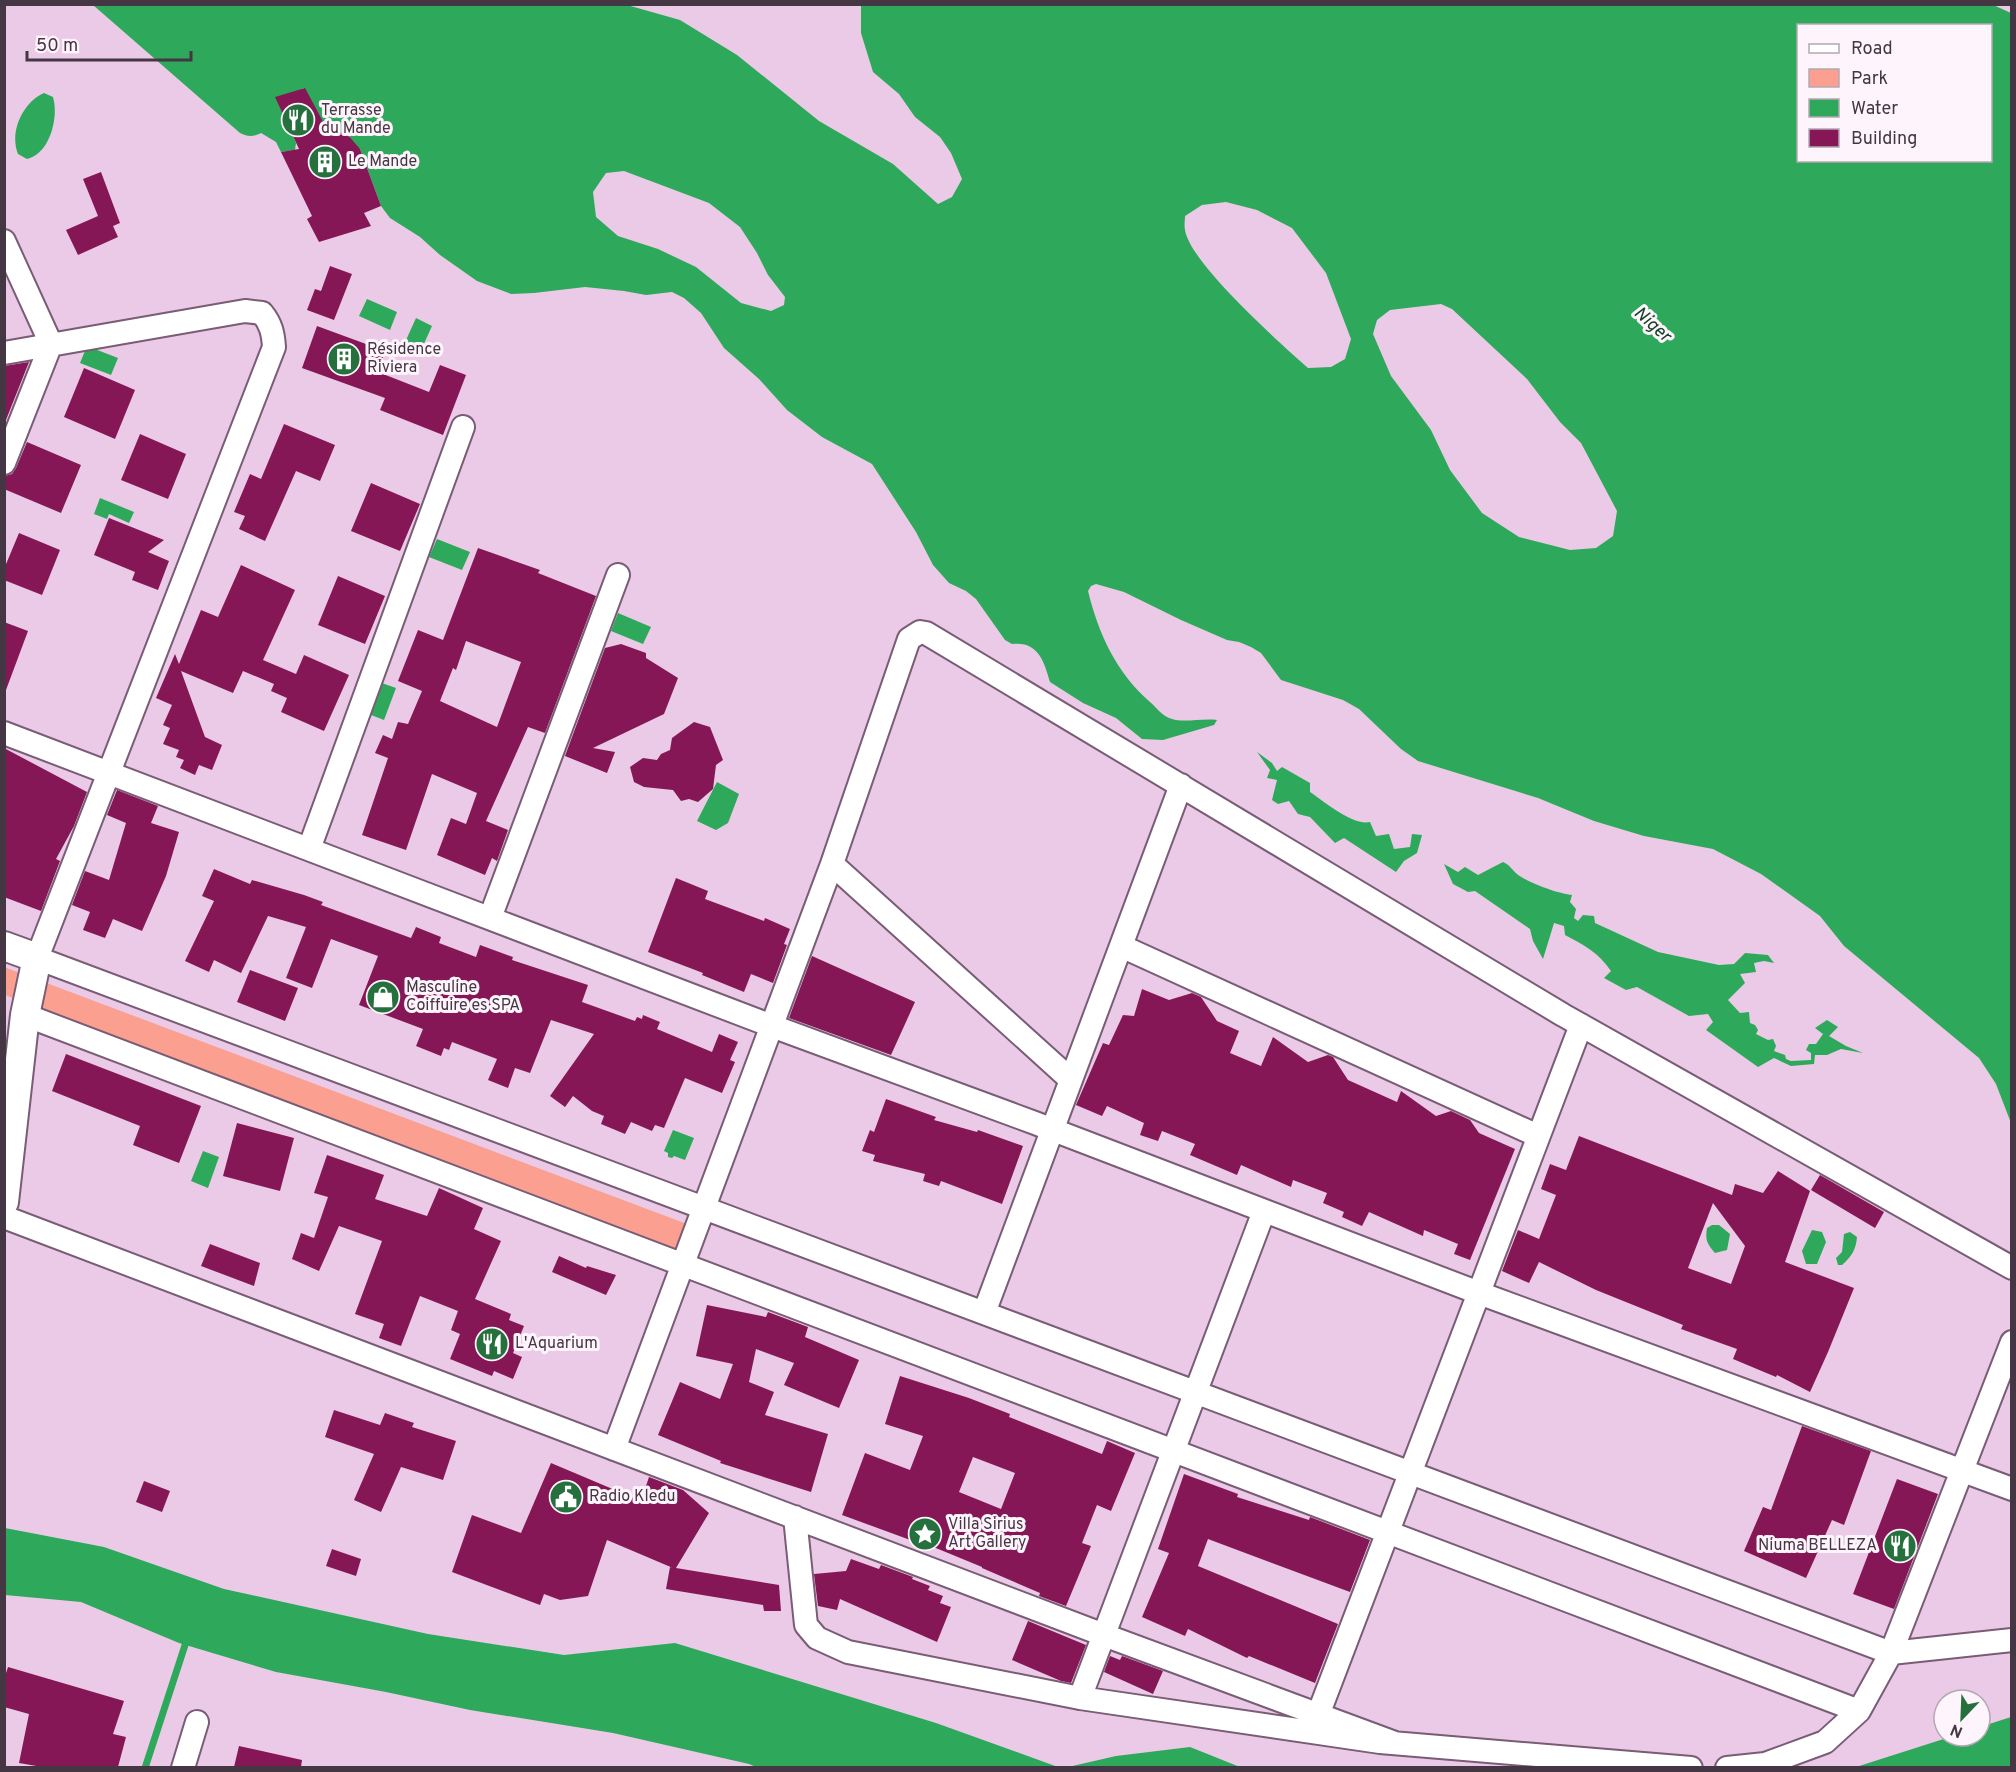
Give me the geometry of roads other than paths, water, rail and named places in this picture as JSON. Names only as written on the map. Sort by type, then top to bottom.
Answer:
[{"type":"street","points":[[4,241],[51,344],[4,463]]},
{"type":"street","points":[[4,353],[245,311],[262,314],[270,323],[274,347],[15,1011],[4,1202]]},
{"type":"street","points":[[309,849],[463,427]]},
{"type":"street","points":[[490,918],[618,575]]},
{"type":"street","points":[[614,1449],[832,864],[909,639],[920,632],[926,633],[1181,784],[1581,1025],[2012,1268]]},
{"type":"street","points":[[4,733],[1479,1293],[2012,1489]]},
{"type":"street","points":[[984,1313],[1181,784]]},
{"type":"street","points":[[832,864],[1071,1080]]},
{"type":"street","points":[[4,946],[1891,1653],[2012,1640]]},
{"type":"street","points":[[1121,946],[1538,1136]]},
{"type":"street","points":[[15,1011],[1859,1711]]},
{"type":"street","points":[[1318,1715],[1581,1025]]},
{"type":"street","points":[[1080,1698],[1264,1211]]},
{"type":"street","points":[[4,1217],[1104,1635],[1395,1743]]},
{"type":"street","points":[[1727,1767],[1765,1764],[1825,1742],[1859,1711],[1891,1653],[2012,1342]]},
{"type":"street","points":[[795,1517],[806,1625],[817,1638],[848,1652],[1080,1698],[1395,1743],[1691,1767]]},
{"type":"street","points":[[183,1767],[197,1722]]},
{"type":"water","name":"Niger","points":[[1991,4],[2011,13],[2011,1123],[1996,1084],[1979,1058],[1844,946],[1820,916],[1761,874],[1713,849],[1644,836],[1594,821],[1538,798],[1418,761],[1401,749],[1359,709],[1343,700],[1281,680],[1261,653],[1251,647],[1227,640],[1124,592],[1096,584],[1088,591],[1103,638],[1118,665],[1138,690],[1168,718],[1182,721],[1217,720],[1214,725],[1163,740],[1142,739],[1116,718],[1083,703],[1050,682],[1042,660],[1034,649],[1005,640],[976,599],[949,583],[933,565],[916,532],[872,464],[822,437],[787,410],[759,379],[724,348],[701,313],[684,298],[672,292],[646,295],[585,287],[511,294],[477,281],[440,255],[420,237],[390,218],[381,206],[360,149],[326,127],[304,88],[278,102],[296,143],[295,150],[281,152],[276,142],[261,133],[250,136],[240,133],[93,5],[627,5],[680,20],[737,55],[819,121],[893,164],[938,204],[952,197],[962,179],[951,153],[940,137],[915,117],[899,94],[873,72],[861,33],[861,5]],"holes":[[[624,171],[709,203],[740,227],[768,275],[785,297],[784,305],[771,311],[741,303],[696,267],[658,249],[618,236],[596,217],[593,192],[606,173]],[[1226,202],[1257,210],[1292,228],[1326,273],[1351,339],[1345,359],[1331,367],[1308,368],[1258,322],[1202,262],[1185,230],[1185,216],[1202,205]],[[1441,304],[1452,309],[1527,379],[1560,422],[1581,443],[1617,511],[1613,536],[1596,548],[1570,550],[1519,537],[1482,513],[1450,470],[1431,430],[1391,376],[1373,334],[1377,320],[1390,310]]]},
{"type":"water","points":[[44,93],[53,97],[55,105],[51,134],[42,150],[27,159],[18,154],[15,136],[17,127],[24,110],[36,97]]},
{"type":"water","points":[[367,299],[397,312],[390,330],[359,316]]},
{"type":"water","points":[[416,318],[432,326],[418,357],[402,349]]},
{"type":"water","points":[[87,346],[118,358],[111,375],[80,363]]},
{"type":"water","points":[[100,498],[134,512],[129,523],[109,514],[107,519],[94,514]]},
{"type":"water","points":[[437,539],[470,552],[462,570],[429,557]]},
{"type":"water","points":[[618,613],[651,627],[643,644],[611,631]]},
{"type":"water","points":[[376,681],[396,688],[384,720],[366,713]]},
{"type":"water","points":[[1257,752],[1272,763],[1277,771],[1282,767],[1310,783],[1310,792],[1339,812],[1356,820],[1370,822],[1376,836],[1389,834],[1394,849],[1410,847],[1412,834],[1422,835],[1417,853],[1404,861],[1396,872],[1344,838],[1335,843],[1310,817],[1298,814],[1289,801],[1278,804],[1272,800],[1277,780],[1267,778],[1270,770]]},
{"type":"water","points":[[717,782],[739,794],[728,823],[716,830],[697,821]]},
{"type":"water","points":[[1503,862],[1528,881],[1572,895],[1570,902],[1576,909],[1574,918],[1578,921],[1583,915],[1594,916],[1595,923],[1658,952],[1719,965],[1734,964],[1745,953],[1768,955],[1774,963],[1764,961],[1754,963],[1756,972],[1740,974],[1745,983],[1728,1000],[1740,1013],[1749,1012],[1750,1023],[1758,1030],[1756,1034],[1768,1040],[1773,1039],[1776,1046],[1774,1051],[1785,1055],[1786,1059],[1811,1060],[1811,1053],[1806,1050],[1809,1044],[1816,1044],[1823,1034],[1815,1028],[1827,1020],[1838,1027],[1829,1036],[1863,1053],[1841,1049],[1827,1055],[1815,1055],[1814,1064],[1791,1066],[1774,1058],[1758,1067],[1706,1030],[1713,1022],[1708,1014],[1689,1016],[1637,987],[1626,990],[1604,978],[1611,971],[1591,950],[1565,935],[1564,926],[1554,923],[1543,959],[1533,941],[1530,929],[1475,891],[1468,892],[1453,884],[1444,864],[1458,872],[1465,867],[1478,875]]},
{"type":"water","points":[[673,1130],[694,1138],[685,1160],[674,1156],[668,1157],[668,1153],[664,1151]]},
{"type":"water","points":[[203,1151],[219,1157],[208,1188],[191,1181]]},
{"type":"water","points":[[1719,1225],[1730,1234],[1727,1250],[1715,1253],[1708,1244],[1707,1228]]},
{"type":"water","points":[[1812,1230],[1822,1232],[1826,1242],[1817,1264],[1806,1264],[1802,1251]]},
{"type":"water","points":[[1850,1232],[1857,1237],[1854,1249],[1842,1265],[1838,1265],[1836,1258],[1842,1252],[1844,1234]]},
{"type":"water","points":[[5,1528],[104,1547],[224,1589],[428,1634],[564,1655],[675,1643],[936,1723],[1058,1767],[756,1767],[613,1733],[470,1710],[276,1672],[179,1643],[81,1602],[5,1595]]},
{"type":"water","points":[[2011,1717],[2011,1767],[1856,1767],[1932,1743],[1932,1748],[1992,1748],[1992,1723]]},
{"type":"water","points":[[1190,1747],[1240,1767],[1068,1767],[1116,1756]]},
{"type":"waterway","points":[[145,1768],[187,1639]]},
{"type":"place","name":"Terrasse du Mande","points":[[298,120]]},
{"type":"place","name":"Le Mande","points":[[325,162]]},
{"type":"place","name":"Résidence Riviera","points":[[344,359]]},
{"type":"place","name":"Masculine Coiffuire es SPA","points":[[383,997]]},
{"type":"place","name":"L'Aquarium","points":[[492,1344]]},
{"type":"place","name":"Radio Kledu","points":[[566,1497]]},
{"type":"place","name":"Villa Sirius Art Gallery","points":[[925,1534]]},
{"type":"place","name":"Niuma BELLEZA","points":[[1900,1546]]}]
